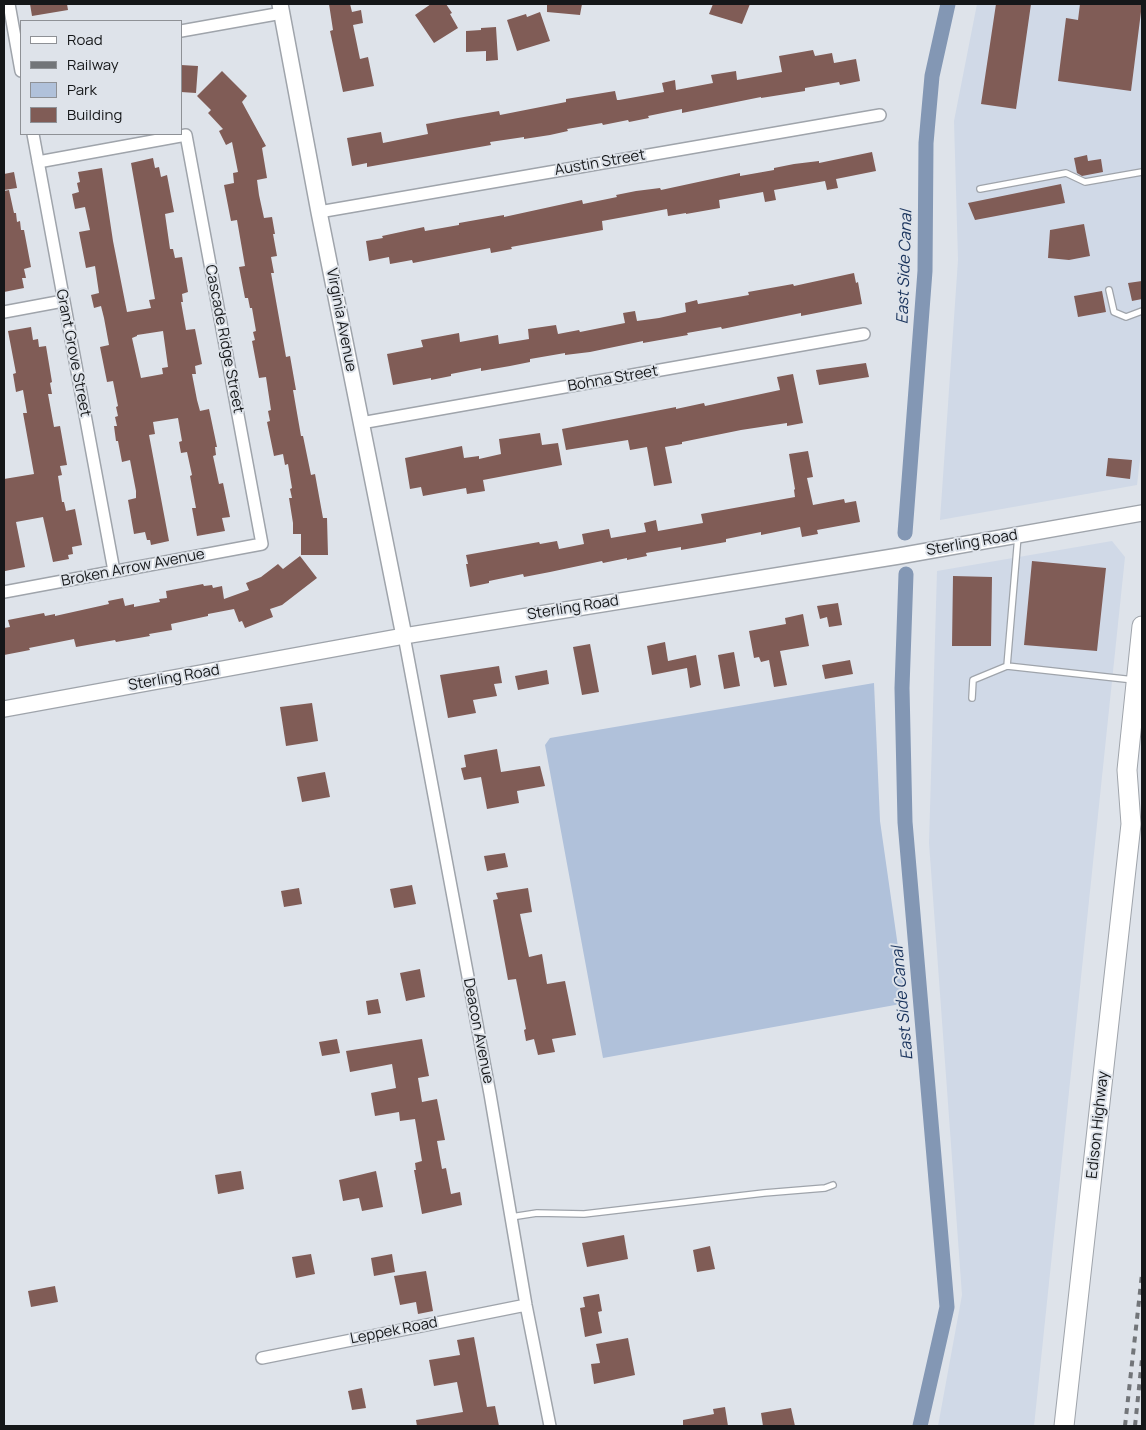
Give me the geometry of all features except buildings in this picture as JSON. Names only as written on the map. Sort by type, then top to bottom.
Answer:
[{"type":"main road","name":"Edison Highway","points":[[1064,1426],[1131,824],[1127,770],[1142,626]]},
{"type":"main road","name":"Edison Highway","points":[[1131,824],[1142,791]]},
{"type":"street","points":[[9,4],[20,59]]},
{"type":"street","points":[[182,31],[281,8]]},
{"type":"street","name":"Virginia Avenue","points":[[281,8],[319,212],[404,636]]},
{"type":"street","name":"Austin Street","points":[[319,212],[880,115]]},
{"type":"street","name":"Grant Grove Street","points":[[33,135],[114,572]]},
{"type":"street","name":"Cascade Ridge Street","points":[[38,162],[186,135],[262,544]]},
{"type":"street","points":[[4,312],[64,301]]},
{"type":"street","name":"Bohna Street","points":[[361,423],[864,334]]},
{"type":"street","name":"Sterling Road","points":[[4,709],[404,636],[1018,536],[1142,512]]},
{"type":"street","name":"Broken Arrow Avenue","points":[[4,592],[262,544]]},
{"type":"street","name":"Deacon Avenue","points":[[404,636],[550,1426]]},
{"type":"street","name":"Leppek Road","points":[[262,1358],[526,1304]]},
{"type":"lane","points":[[980,189],[1066,173],[1085,182],[1142,172]]},
{"type":"lane","points":[[1109,290],[1114,312],[1126,316],[1142,311]]},
{"type":"lane","points":[[1007,666],[1018,536]]},
{"type":"lane","points":[[972,698],[974,680],[1007,666],[1136,681]]},
{"type":"lane","points":[[511,1217],[537,1213],[584,1214],[833,1186]]},
{"type":"shaded area","points":[[977,4],[1142,4],[1142,442],[1137,485],[940,520],[958,260],[954,121]]},
{"type":"shaded area","points":[[1112,541],[1125,557],[1034,1426],[938,1426],[962,1295],[929,843],[937,571]]},
{"type":"green space","points":[[874,683],[880,821],[906,1003],[603,1058],[545,745],[550,738]]},
{"type":"waterway","name":"East Side Canal","points":[[905,533],[925,271],[926,143],[932,76],[948,4]]},
{"type":"waterway","name":"East Side Canal","points":[[906,574],[902,688],[905,822],[947,1307],[920,1426]]},
{"type":"railway","points":[[1125,1426],[1142,1274]]},
{"type":"railway","points":[[1135,1426],[1142,1359]]}]
